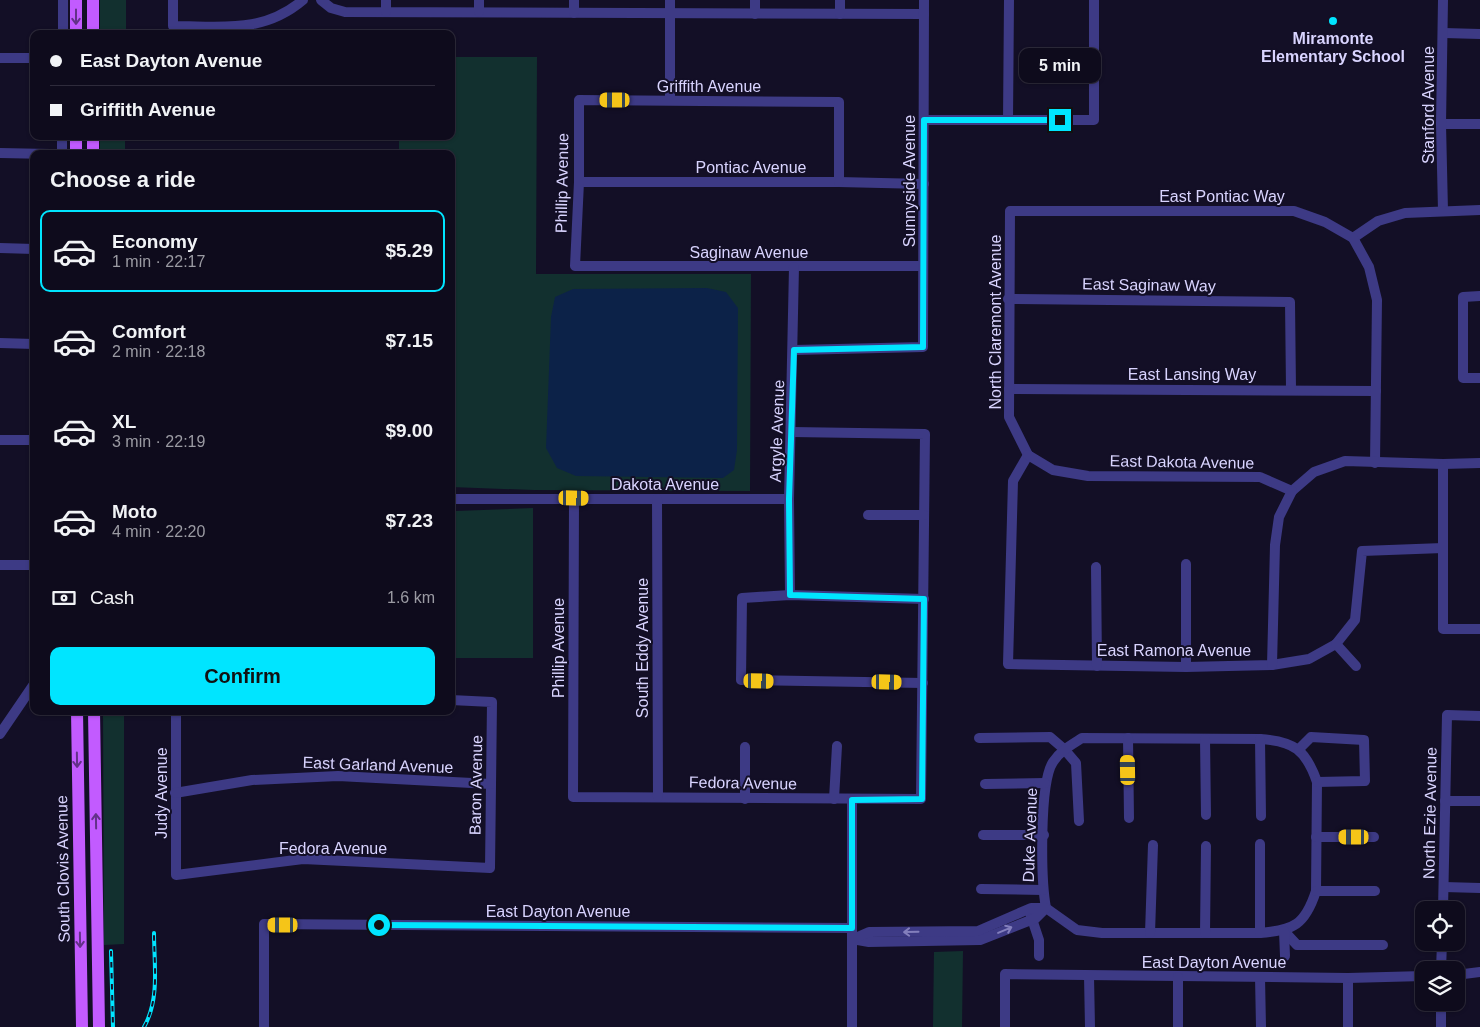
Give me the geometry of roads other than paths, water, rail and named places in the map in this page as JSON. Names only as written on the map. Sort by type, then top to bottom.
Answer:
[{"type":"main road","points":[[76,0],[76,30]]},
{"type":"main road","points":[[93,0],[93,30]]},
{"type":"main road","name":"South Clovis Avenue","points":[[77,715],[82,1027]]},
{"type":"main road","points":[[86,715],[87,748],[95,769]]},
{"type":"main road","name":"South Clovis Avenue","points":[[94,715],[99,1027]]},
{"type":"main road","points":[[78,788],[84,792],[86,842],[96,849]]},
{"type":"main road","points":[[79,848],[87,854],[89,918],[98,936]]},
{"type":"street","points":[[63,0],[63,30]]},
{"type":"street","points":[[173,0],[173,26],[249,26],[262,24],[286,14],[303,0]]},
{"type":"street","points":[[321,0],[339,11],[924,14]]},
{"type":"street","points":[[386,0],[386,12]]},
{"type":"street","points":[[479,0],[479,12]]},
{"type":"street","points":[[574,0],[574,13]]},
{"type":"street","points":[[670,0],[670,100]]},
{"type":"street","points":[[755,0],[755,14]]},
{"type":"street","points":[[840,0],[840,14]]},
{"type":"street","name":"Sunnyside Avenue","points":[[794,350],[923,347],[924,0]]},
{"type":"street","points":[[1008,120],[1009,0]]},
{"type":"street","points":[[924,120],[1094,120],[1094,0]]},
{"type":"street","name":"Stanford Avenue","points":[[1443,211],[1441,124],[1444,0]]},
{"type":"street","points":[[1444,33],[1480,34]]},
{"type":"street","points":[[0,58],[30,58]]},
{"type":"street","name":"Griffith Avenue","points":[[579,100],[838,102],[838,182]]},
{"type":"street","name":"Phillip Avenue","points":[[575,266],[579,182],[579,100]]},
{"type":"street","points":[[1441,124],[1480,124]]},
{"type":"street","points":[[0,153],[30,154]]},
{"type":"street","name":"Pontiac Avenue","points":[[579,182],[838,182],[924,184]]},
{"type":"street","points":[[1375,463],[1377,300],[1369,267],[1353,238],[1378,220],[1405,213],[1480,210]]},
{"type":"street","name":"East Pontiac Way","points":[[1010,212],[1294,212],[1325,222],[1353,238]]},
{"type":"street","name":"North Claremont Avenue","points":[[1010,212],[1008,299],[1009,417],[1028,454]]},
{"type":"street","points":[[0,248],[30,249]]},
{"type":"street","name":"Saginaw Avenue","points":[[575,266],[923,266]]},
{"type":"street","name":"Argyle Avenue","points":[[790,595],[789,499],[794,350],[794,267]]},
{"type":"street","points":[[1480,296],[1463,297],[1463,378],[1480,378]]},
{"type":"street","name":"East Saginaw Way","points":[[1008,299],[1290,302],[1291,389]]},
{"type":"street","points":[[0,343],[30,344]]},
{"type":"street","name":"East Lansing Way","points":[[1009,389],[1291,389],[1376,391]]},
{"type":"street","points":[[792,432],[925,434],[922,799],[852,800],[852,1027]]},
{"type":"street","points":[[0,440],[30,440]]},
{"type":"street","name":"East Dakota Avenue","points":[[1028,454],[1053,470],[1088,476],[1260,477],[1292,491]]},
{"type":"street","name":"East Ramona Avenue","points":[[1028,454],[1013,481],[1008,664],[1186,668],[1272,665],[1309,659],[1336,644],[1355,620],[1362,551],[1443,548]]},
{"type":"street","points":[[1272,665],[1275,545],[1279,518],[1292,491],[1314,472],[1345,461],[1375,463],[1480,463]]},
{"type":"street","points":[[1443,464],[1443,629],[1480,629]]},
{"type":"street","name":"Phillip Avenue","points":[[573,797],[574,498]]},
{"type":"street","name":"Dakota Avenue","points":[[455,499],[789,499]]},
{"type":"street","name":"South Eddy Avenue","points":[[657,499],[658,797]]},
{"type":"street","points":[[868,515],[924,515]]},
{"type":"street","points":[[1186,564],[1186,668]]},
{"type":"street","points":[[0,565],[30,565]]},
{"type":"street","points":[[1096,566],[1096,666]]},
{"type":"street","points":[[923,683],[741,680],[742,598],[790,595],[924,599]]},
{"type":"street","points":[[1336,644],[1356,666]]},
{"type":"street","points":[[0,734],[3,723],[30,689]]},
{"type":"street","name":"Baron Avenue","points":[[455,700],[492,702],[490,868]]},
{"type":"street","name":"Judy Avenue","points":[[176,715],[176,875]]},
{"type":"street","name":"North Ezie Avenue","points":[[1443,901],[1447,715],[1480,716]]},
{"type":"street","points":[[979,738],[1050,737],[1064,748],[1076,763],[1079,821]]},
{"type":"street","points":[[1299,749],[1310,737],[1364,740],[1365,781],[1317,782]]},
{"type":"street","points":[[852,939],[869,942],[980,940],[1030,914],[1046,908],[1077,930],[1150,934],[1260,934],[1284,931],[1298,924],[1311,906],[1316,891],[1317,782],[1311,765],[1299,749],[1283,740],[1128,738],[1082,738],[1064,748]]},
{"type":"street","points":[[1128,738],[1129,818]]},
{"type":"street","points":[[1205,739],[1206,815]]},
{"type":"street","points":[[1260,739],[1261,816]]},
{"type":"street","points":[[834,799],[837,746]]},
{"type":"street","points":[[745,747],[745,799]]},
{"type":"street","name":"Duke Avenue","points":[[1046,908],[1043,890],[1045,783],[1052,763],[1064,748]]},
{"type":"street","name":"East Garland Avenue","points":[[175,793],[252,780],[338,776],[491,784]]},
{"type":"street","points":[[986,784],[1045,783]]},
{"type":"street","name":"Fedora Avenue","points":[[573,797],[852,800]]},
{"type":"street","points":[[1445,800],[1480,801]]},
{"type":"street","points":[[984,835],[1044,835]]},
{"type":"street","points":[[1316,837],[1374,837]]},
{"type":"street","points":[[1260,844],[1260,934]]},
{"type":"street","points":[[1150,934],[1153,845]]},
{"type":"street","points":[[1204,933],[1206,846]]},
{"type":"street","name":"Fedora Avenue","points":[[176,875],[303,860],[490,868]]},
{"type":"street","points":[[1444,887],[1480,888]]},
{"type":"street","points":[[981,889],[1043,890]]},
{"type":"street","points":[[1316,891],[1376,891]]},
{"type":"street","points":[[1030,914],[1039,940],[1039,956]]},
{"type":"street","name":"East Dayton Avenue","points":[[264,1027],[264,924],[852,928]]},
{"type":"street","points":[[1284,931],[1297,945],[1383,945]]},
{"type":"street","points":[[1284,931],[1285,956]]},
{"type":"street","points":[[1465,974],[1480,972]]},
{"type":"street","name":"East Dayton Avenue","points":[[1005,1027],[1005,974],[1348,978],[1415,976]]},
{"type":"street","points":[[1090,976],[1090,1027]]},
{"type":"street","points":[[1178,977],[1178,1027]]},
{"type":"street","points":[[1260,977],[1261,1027]]},
{"type":"street","points":[[1348,978],[1348,1027]]},
{"type":"street","points":[[1441,1011],[1441,1027]]},
{"type":"water","points":[[707,288],[726,292],[738,308],[737,450],[734,470],[723,478],[576,476],[557,468],[546,448],[551,317],[555,297],[573,289]]},
{"type":"railway","points":[[144,1027],[149,1016],[154,993],[154,933]]},
{"type":"railway","points":[[111,951],[113,1027]]},
{"type":"place","name":"Miramonte Elementary School","points":[[1333,21]]}]
